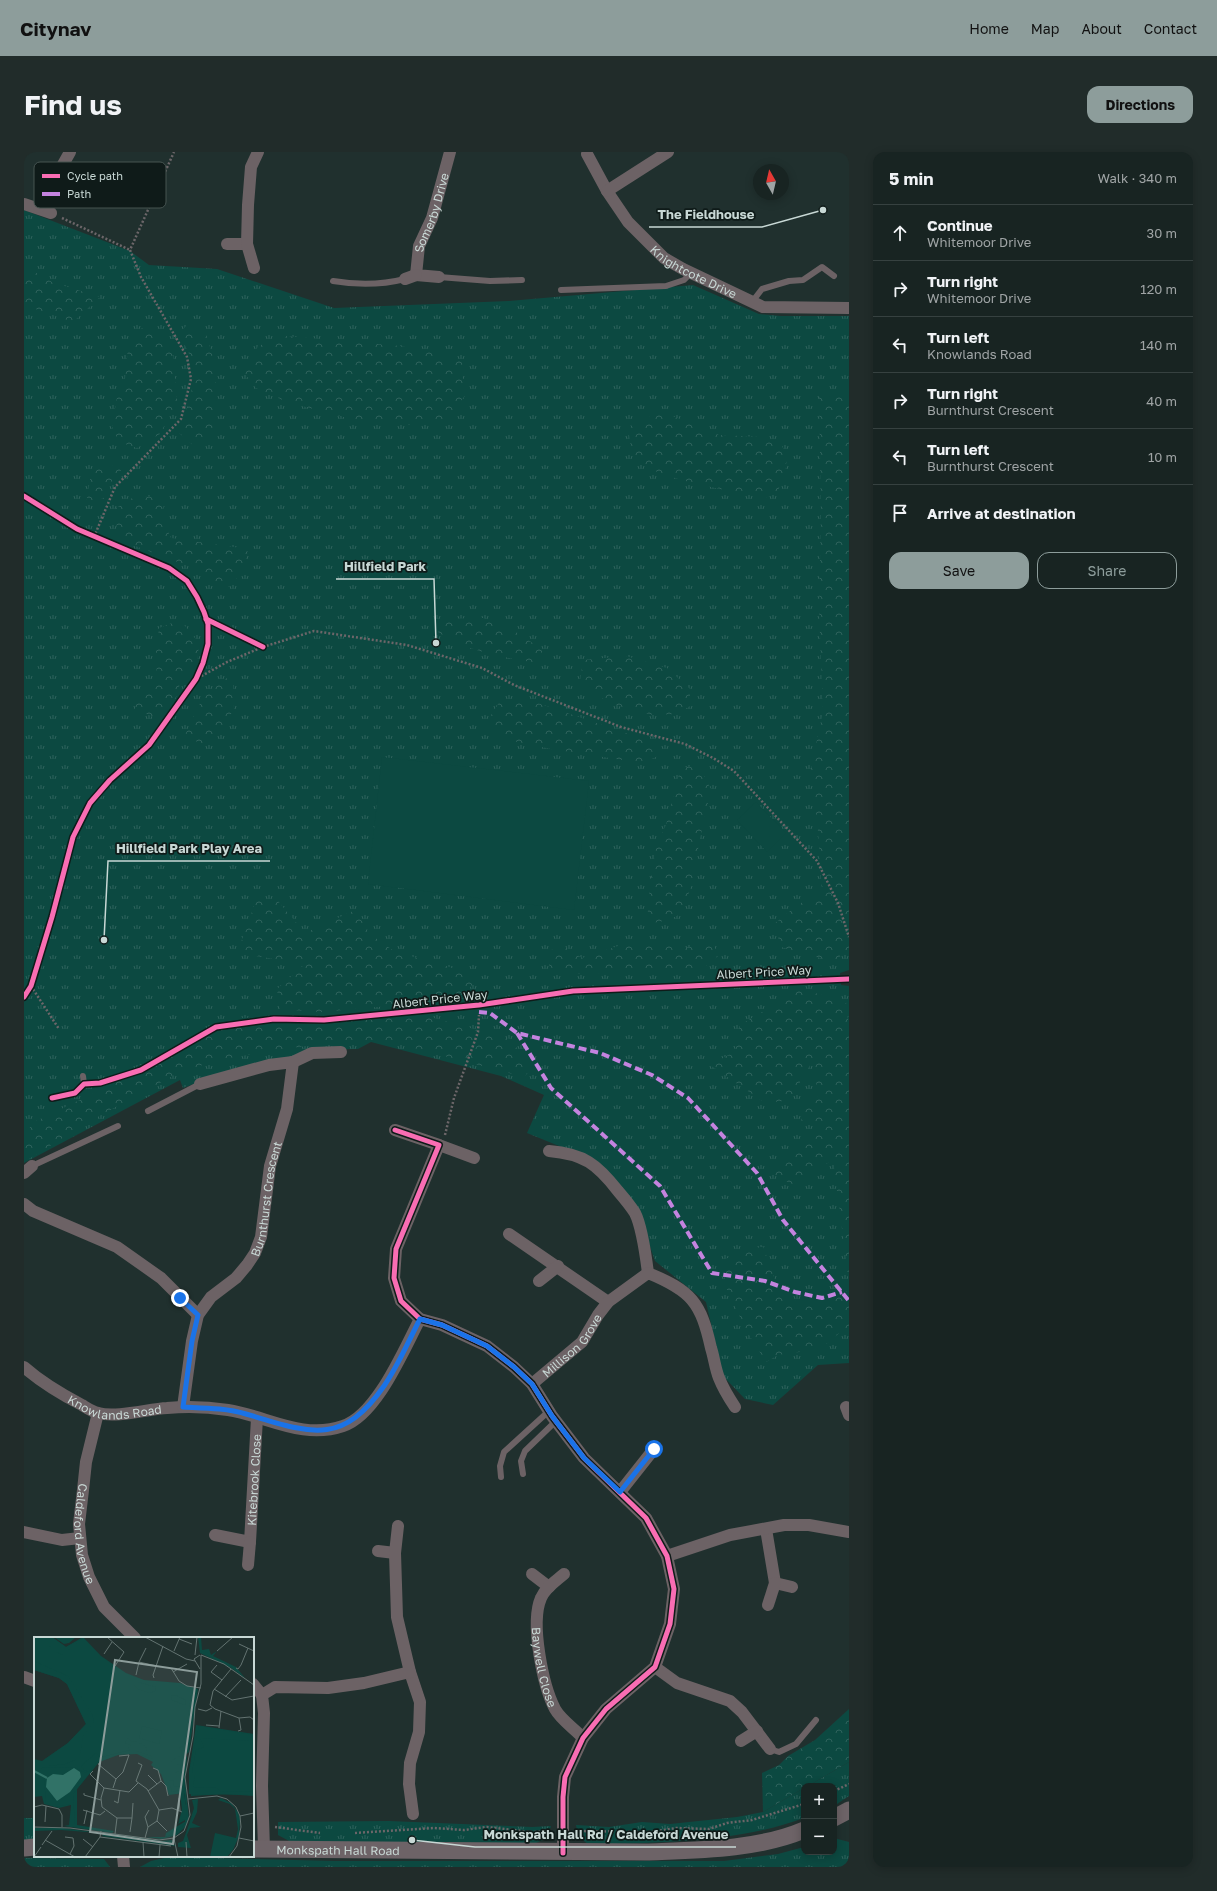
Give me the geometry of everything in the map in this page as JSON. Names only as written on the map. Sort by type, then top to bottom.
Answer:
[{"type":"street","points":[[64,162],[70,152]]},
{"type":"street","points":[[254,268],[247,244],[251,167],[258,152]]},
{"type":"street","name":"Somerby Drive","points":[[416,275],[419,246],[432,218],[450,152]]},
{"type":"street","points":[[607,191],[668,152]]},
{"type":"street","name":"Knightcote Drive","points":[[587,154],[607,191],[628,222],[664,258],[690,273],[763,307],[849,308]]},
{"type":"street","points":[[24,204],[34,206]]},
{"type":"street","points":[[41,208],[51,213]]},
{"type":"street","points":[[228,244],[247,244]]},
{"type":"street","points":[[405,278],[416,275],[439,277]]},
{"type":"street","points":[[200,1084],[256,1068],[294,1062],[312,1053],[341,1052]]},
{"type":"street","name":"Burnthurst Crescent","points":[[183,1407],[192,1341],[198,1315],[211,1297],[236,1278],[255,1254],[261,1237],[270,1166],[287,1109],[294,1062]]},
{"type":"street","points":[[395,1130],[474,1158]]},
{"type":"street","points":[[440,1146],[396,1249],[394,1278],[401,1301],[420,1319],[442,1325],[487,1346],[514,1367],[532,1384],[553,1416],[584,1458],[646,1518],[667,1556],[674,1589],[670,1624],[655,1667],[606,1709],[583,1738],[565,1777],[563,1797],[563,1852]]},
{"type":"street","points":[[549,1151],[573,1155],[602,1170],[635,1214],[646,1254],[648,1273],[669,1282],[686,1293],[700,1309],[706,1325],[719,1378],[734,1408]]},
{"type":"street","points":[[24,1204],[40,1214],[117,1246],[161,1278],[198,1315]]},
{"type":"street","name":"Millison Grove","points":[[509,1234],[558,1266],[608,1302]]},
{"type":"street","points":[[539,1282],[558,1266]]},
{"type":"street","name":"Millison Grove","points":[[532,1384],[582,1342],[598,1315],[608,1302],[648,1273]]},
{"type":"street","name":"Knowlands Road","points":[[24,1367],[59,1393],[98,1413],[142,1412],[183,1407],[228,1410],[302,1430],[318,1431],[344,1426],[355,1419],[370,1404],[385,1386],[420,1319]]},
{"type":"street","name":"Caldeford Avenue","points":[[98,1413],[86,1462],[79,1524],[82,1555],[89,1577],[104,1608],[134,1637]]},
{"type":"street","name":"Kitebrook Close","points":[[248,1565],[256,1418]]},
{"type":"street","points":[[620,1492],[654,1449]]},
{"type":"street","points":[[667,1556],[730,1535],[784,1525],[809,1525],[849,1532]]},
{"type":"street","points":[[398,1526],[395,1553],[397,1617],[410,1672],[420,1702],[419,1732],[410,1763],[409,1784],[413,1814]]},
{"type":"street","points":[[766,1529],[775,1583],[768,1605]]},
{"type":"street","points":[[24,1532],[62,1540],[80,1538]]},
{"type":"street","name":"Kitebrook Close","points":[[216,1535],[250,1542]]},
{"type":"street","points":[[378,1551],[395,1553]]},
{"type":"street","points":[[532,1574],[549,1587]]},
{"type":"street","name":"Baywell Close","points":[[564,1574],[549,1587],[541,1599],[537,1617],[538,1643],[546,1688],[556,1711],[583,1738]]},
{"type":"street","points":[[775,1583],[792,1587]]},
{"type":"street","points":[[655,1667],[677,1683],[730,1701],[742,1712],[770,1749]]},
{"type":"street","points":[[262,1695],[275,1687],[328,1688],[364,1684],[410,1672]]},
{"type":"street","points":[[24,1676],[34,1681]]},
{"type":"street","points":[[254,1685],[262,1695],[263,1826],[258,1849]]},
{"type":"street","points":[[742,1741],[757,1732]]},
{"type":"street","name":"Monkspath Hall Road","points":[[258,1849],[646,1852],[707,1849],[772,1840],[801,1831]]},
{"type":"street","points":[[24,1848],[34,1847]]},
{"type":"lane","points":[[752,302],[762,289],[789,281],[803,280],[822,267],[834,276]]},
{"type":"lane","points":[[561,290],[666,286],[684,280],[690,273]]},
{"type":"lane","points":[[439,277],[490,282],[522,280]]},
{"type":"lane","points":[[333,281],[353,284],[392,282],[405,278]]},
{"type":"lane","name":"Albert Price Way","points":[[52,1098],[75,1093],[84,1084],[100,1083],[141,1070],[216,1027],[274,1019],[324,1020],[479,1005],[572,991],[849,979]]},
{"type":"lane","points":[[83,1076],[84,1084]]},
{"type":"lane","points":[[148,1111],[200,1084]]},
{"type":"lane","points":[[28,1169],[118,1126]]},
{"type":"lane","points":[[523,1474],[521,1461],[525,1451],[553,1416]]},
{"type":"lane","points":[[501,1477],[500,1466],[504,1452],[553,1416]]},
{"type":"lane","points":[[770,1749],[779,1752],[796,1744],[816,1720]]},
{"type":"path","points":[[166,170],[174,152]]},
{"type":"path","points":[[130,250],[149,208]]},
{"type":"path","points":[[51,213],[130,250],[141,277],[187,357],[191,379],[181,419],[115,487],[94,537]]},
{"type":"path","points":[[88,534],[101,540]]},
{"type":"path","points":[[204,612],[207,622],[263,647]]},
{"type":"path","points":[[196,679],[227,662],[275,642],[314,631],[407,645],[482,668],[514,685],[620,727],[685,744],[713,758],[734,771],[817,862],[838,903],[849,937]]},
{"type":"path","points":[[24,997],[31,986],[52,917],[73,837],[90,803],[110,780],[149,745],[196,679],[201,668]]},
{"type":"path","points":[[31,986],[59,1029]]},
{"type":"path","points":[[440,1146],[454,1098],[478,1032],[479,1005]]},
{"type":"path","points":[[837,1790],[849,1784]]},
{"type":"path","points":[[350,1833],[434,1828],[464,1830],[487,1827],[532,1832],[651,1832],[676,1828],[709,1829],[727,1823],[752,1820],[801,1805]]},
{"type":"path","points":[[263,1826],[321,1833]]},
{"type":"green space","points":[[24,210],[130,251],[149,265],[217,269],[334,308],[509,301],[693,285],[759,314],[781,316],[849,316],[849,970],[840,973],[841,985],[849,986],[849,1363],[818,1365],[773,1405],[745,1399],[723,1376],[706,1302],[655,1261],[635,1203],[596,1161],[527,1133],[544,1095],[501,1076],[371,1042],[358,1049],[309,1050],[292,1057],[225,1072],[183,1088],[180,1080],[24,1163]]},
{"type":"green space","points":[[24,266],[52,282],[100,297],[73,322],[24,305]]},
{"type":"green space","points":[[146,322],[173,353],[177,401],[160,434],[137,448],[119,442],[112,427],[117,397],[125,379],[128,348]]},
{"type":"green space","points":[[187,325],[206,334],[214,361],[216,383],[212,437],[194,446],[178,432],[189,403],[193,374],[192,364],[186,346],[178,335]]},
{"type":"green space","points":[[285,336],[412,347],[462,361],[464,397],[447,418],[412,425],[366,423],[287,402],[256,388],[245,374],[258,346]]},
{"type":"green space","points":[[819,392],[849,393],[849,948],[834,962],[781,947],[774,924],[799,904],[822,892],[818,831],[811,768],[823,712],[819,609],[821,514]]},
{"type":"green space","points":[[660,411],[719,435],[761,437],[781,444],[786,456],[786,468],[778,491],[765,498],[719,489],[666,475],[641,463],[633,451],[628,427]]},
{"type":"green space","points":[[123,464],[118,478],[111,482],[106,497],[86,505],[91,474],[103,466]]},
{"type":"green space","points":[[163,495],[164,522],[171,538],[248,549],[243,572],[228,587],[212,580],[196,569],[117,539],[116,508],[134,497]]},
{"type":"green space","points":[[483,618],[516,632],[543,650],[537,663],[471,648],[446,637],[435,630],[440,619]]},
{"type":"green space","points":[[180,620],[199,643],[197,666],[182,677],[176,697],[158,719],[135,709],[136,692],[157,686],[156,652],[159,628]]},
{"type":"green space","points":[[626,656],[667,668],[690,689],[690,706],[676,714],[653,715],[624,708],[599,697],[580,682],[583,660]]},
{"type":"green space","points":[[226,678],[233,684],[234,710],[218,731],[201,744],[185,735],[204,695]]},
{"type":"green space","points":[[529,700],[655,743],[663,754],[642,763],[551,749],[508,740],[493,732],[488,720],[500,701]]},
{"type":"green space","points":[[382,757],[589,781],[574,910],[368,884]]},
{"type":"green space","points":[[697,763],[711,789],[699,843],[693,881],[682,913],[669,920],[647,924],[650,883],[657,843],[666,825],[680,770]]},
{"type":"green space","points":[[756,802],[786,833],[767,852],[737,820]]},
{"type":"green space","points":[[257,898],[278,901],[305,933],[355,910],[370,934],[394,951],[440,965],[464,970],[475,982],[458,1000],[320,1012],[280,1009],[277,989],[305,964],[237,953]]},
{"type":"green space","points":[[711,938],[718,956],[701,970],[568,974],[551,971],[545,952],[564,946],[582,958],[618,946],[656,943],[686,948]]},
{"type":"green space","points":[[801,989],[846,1002],[849,1029],[849,1283],[833,1159],[796,1186],[766,1171],[815,1140],[819,1126],[801,1122],[806,1098],[818,1096],[813,1060],[792,1096],[783,1101],[765,1103],[710,1065],[734,1052],[740,1025]]},
{"type":"green space","points":[[412,1012],[510,1039],[532,1068],[524,1077],[383,1040],[345,1041],[283,1049],[218,1060],[178,1073],[90,1121],[24,1162],[24,1134],[36,1121],[105,1088],[142,1063],[240,1018]]},
{"type":"green space","points":[[763,1246],[781,1297],[822,1308],[849,1290],[849,1336],[843,1330],[820,1349],[778,1355],[766,1362],[746,1330],[725,1285],[725,1259]]},
{"type":"green space","points":[[849,1709],[849,1762],[813,1783],[801,1783],[801,1790],[763,1812],[762,1773],[779,1765],[788,1756],[815,1740]]},
{"type":"green space","points":[[849,1762],[849,1796],[837,1804],[837,1783],[813,1783]]},
{"type":"green space","points":[[801,1790],[801,1819],[778,1826],[725,1837],[670,1842],[589,1845],[578,1836],[576,1825],[609,1827],[642,1822],[670,1824],[737,1817],[763,1812]]},
{"type":"green space","points":[[24,1818],[34,1818],[34,1840],[24,1840]]},
{"type":"green space","points":[[389,1821],[532,1827],[551,1826],[547,1838],[536,1843],[291,1842],[278,1835],[278,1822]]},
{"type":"green space","points":[[837,1839],[849,1842],[849,1867],[140,1867],[151,1861],[169,1857],[334,1861],[724,1861],[778,1854],[801,1848],[801,1855],[837,1855]]},
{"type":"green space","points":[[24,1858],[104,1859],[110,1867],[24,1867]]},
{"type":"marked path","points":[[479,1012],[490,1013],[517,1033],[600,1053],[652,1075],[688,1098],[757,1173],[783,1220],[849,1301]]},
{"type":"marked path","points":[[517,1033],[551,1088],[660,1186],[712,1273],[765,1281],[795,1292],[822,1298],[842,1292]]},
{"type":"cycle path","points":[[24,496],[77,529],[169,568],[187,581],[197,597],[208,624],[208,644],[203,663],[196,679],[149,745],[110,780],[90,803],[73,837],[52,917],[31,986],[24,997]]},
{"type":"cycle path","points":[[206,619],[263,647]]},
{"type":"cycle path","points":[[52,1098],[75,1093],[84,1084],[100,1083],[141,1070],[216,1027],[274,1019],[324,1020],[479,1005],[573,991],[849,979]]},
{"type":"cycle path","points":[[395,1130],[439,1145],[396,1249],[394,1278],[401,1301],[420,1319],[442,1325],[487,1346],[514,1367],[532,1384],[552,1416],[584,1458],[646,1518],[667,1556],[674,1589],[670,1624],[655,1667],[606,1709],[583,1738],[565,1777],[563,1797],[563,1853]]},
{"type":"place","name":"The Fieldhouse","points":[[823,210]]},
{"type":"place","name":"Hillfield Park","points":[[436,643]]},
{"type":"place","name":"Hillfield Park Play Area","points":[[104,940]]},
{"type":"place","name":"Monkspath Hall Rd / Caldeford Avenue","points":[[412,1840]]},
{"type":"route","points":[[180,1298],[198,1315],[192,1341],[183,1407],[228,1410],[302,1430],[318,1431],[344,1426],[355,1419],[385,1386],[420,1319],[442,1325],[487,1346],[514,1367],[532,1384],[552,1416],[584,1458],[620,1492],[654,1449]]}]
